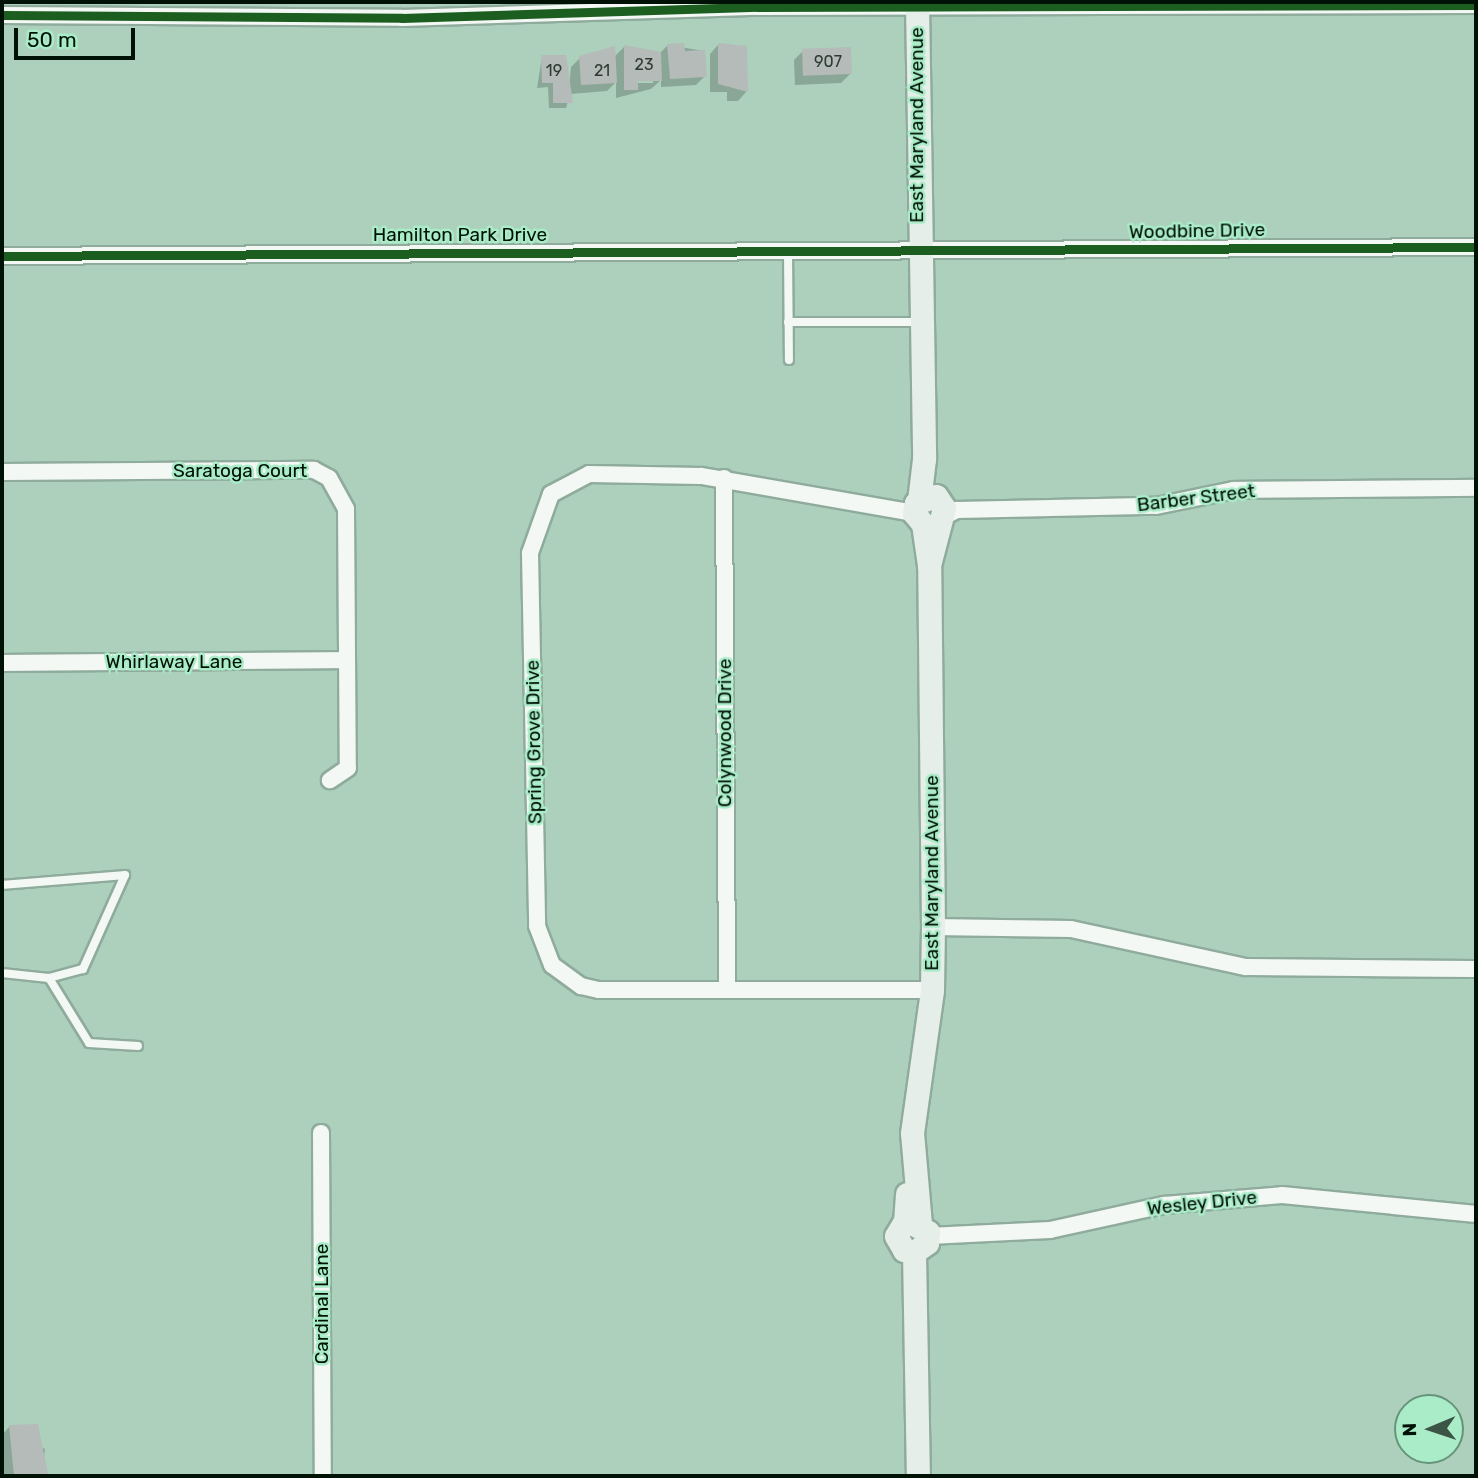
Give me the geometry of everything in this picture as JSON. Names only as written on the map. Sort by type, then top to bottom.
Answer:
[{"type":"street","points":[[2,15],[401,18],[669,9],[917,6],[1476,5]]},
{"type":"street","name":"East Maryland Avenue","points":[[917,6],[918,322],[929,510],[933,927],[932,990],[912,1133],[917,1233],[918,1476]]},
{"type":"street","name":"Woodbine Drive","points":[[918,248],[1476,247]]},
{"type":"street","name":"Hamilton Park Drive","points":[[2,256],[918,248]]},
{"type":"street","name":"Saratoga Court","points":[[2,472],[314,470],[329,478],[345,509],[348,768],[330,780]]},
{"type":"street","name":"Spring Grove Drive","points":[[929,510],[724,478],[578,477],[541,509],[530,553],[543,950],[565,978],[599,990],[932,990]]},
{"type":"street","name":"Colynwood Drive","points":[[724,478],[727,989]]},
{"type":"street","name":"Barber Street","points":[[929,510],[1156,506],[1234,490],[1476,488]]},
{"type":"street","name":"Whirlaway Lane","points":[[2,663],[347,660]]},
{"type":"street","points":[[933,927],[1071,929],[1256,968],[1476,969]]},
{"type":"street","name":"Cardinal Lane","points":[[321,1133],[323,1476]]},
{"type":"street","name":"Wesley Drive","points":[[917,1233],[1050,1230],[1164,1205],[1282,1195],[1476,1214]]},
{"type":"lane","points":[[788,249],[789,360]]},
{"type":"lane","points":[[788,322],[918,322]]},
{"type":"lane","points":[[2,884],[125,875],[83,969],[49,978],[2,974]]},
{"type":"lane","points":[[49,978],[89,1042],[138,1046]]},
{"type":"building","points":[[684,43],[685,51],[705,50],[707,77],[670,79],[667,44]]},
{"type":"building","points":[[718,43],[747,46],[748,92],[718,84]]},
{"type":"building","points":[[624,45],[661,52],[662,81],[638,81],[638,90],[624,90]]},
{"type":"building","points":[[615,46],[617,83],[581,85],[579,56]]},
{"type":"building","points":[[851,47],[852,74],[803,76],[802,49]]},
{"type":"building","points":[[541,55],[566,55],[573,103],[553,103],[553,83],[542,83]]},
{"type":"building","points":[[38,1424],[48,1474],[14,1476],[9,1425]]},
{"type":"cycle path","points":[[2,15],[402,18],[758,7],[1476,5]]},
{"type":"cycle path","points":[[2,256],[1476,247]]}]
